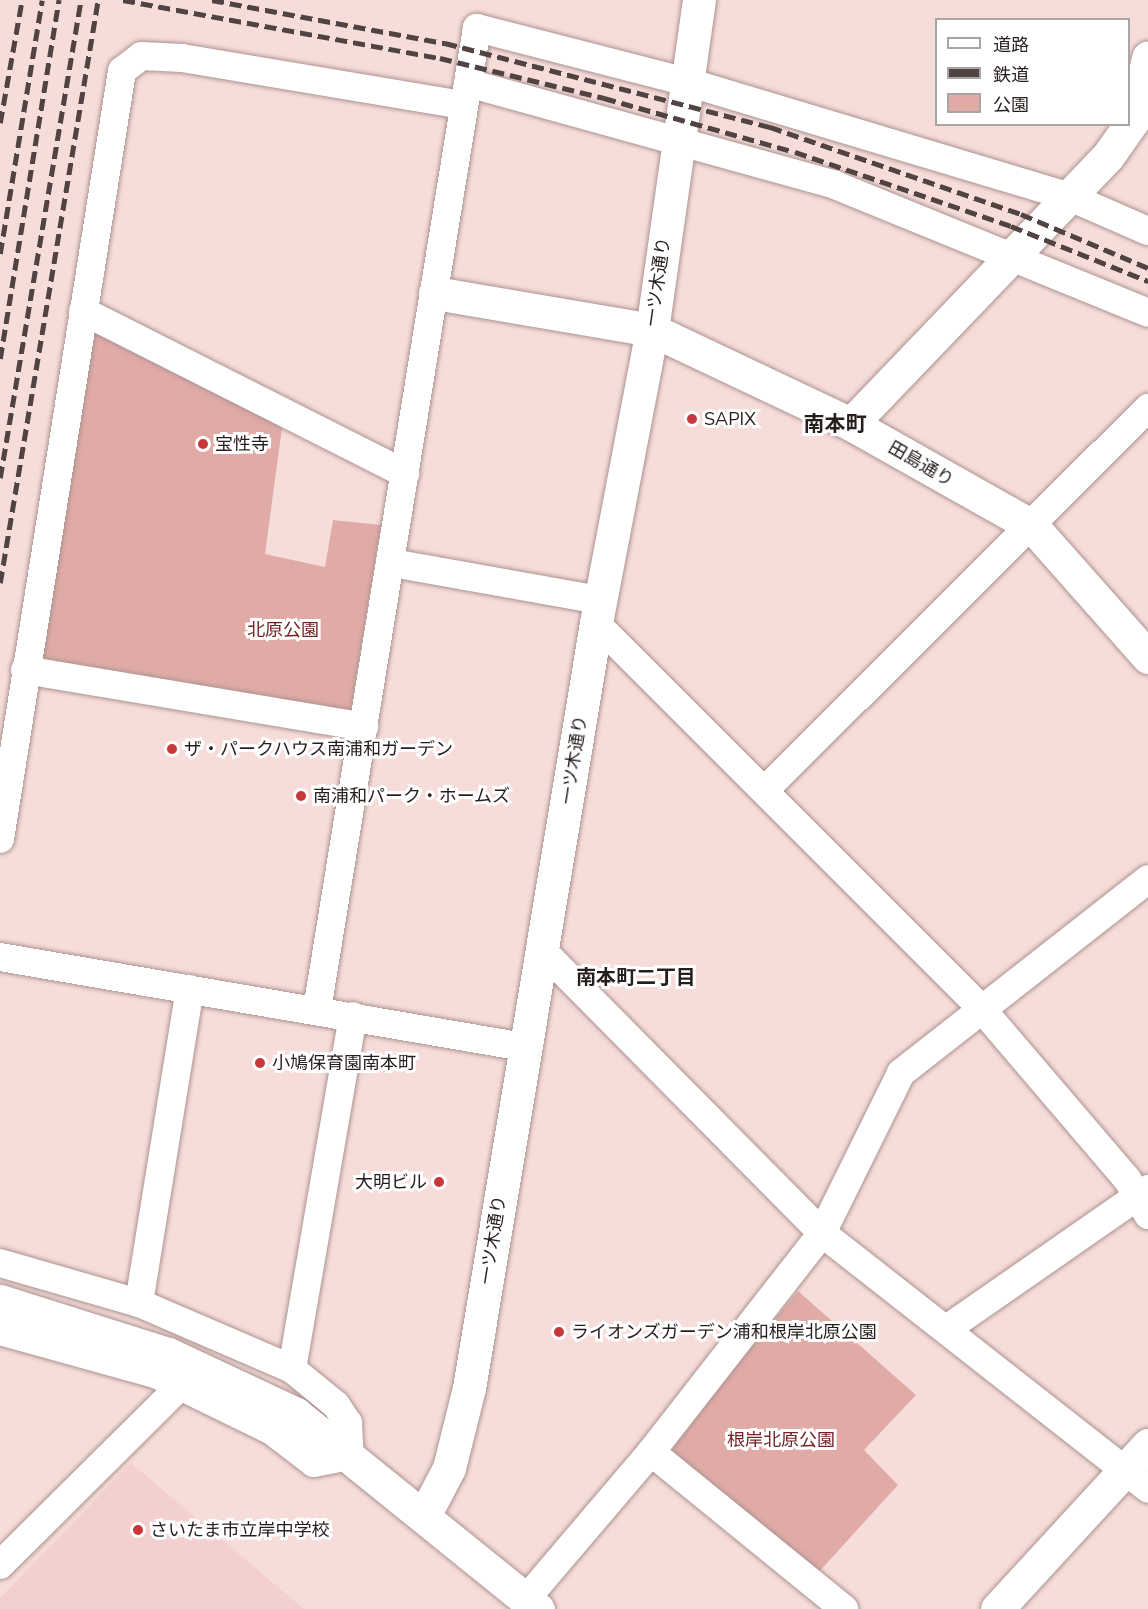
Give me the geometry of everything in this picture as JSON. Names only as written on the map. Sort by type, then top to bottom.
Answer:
[{"type":"street","name":"一ツ木通り","points":[[424,1514],[449,1468],[469,1388],[598,612],[652,330],[678,142],[684,81],[699,0]]},
{"type":"street","points":[[316,1010],[392,562],[477,28],[684,81],[1070,197],[1148,231]]},
{"type":"street","points":[[0,839],[25,670],[123,70],[141,56],[466,94],[678,142],[835,185],[1148,313]]},
{"type":"street","points":[[1130,125],[1134,120],[1148,58]]},
{"type":"street","points":[[851,424],[1014,258],[1070,197],[1129,126]]},
{"type":"street","name":"田島通り","points":[[435,293],[652,330],[851,424],[1032,526],[1148,657]]},
{"type":"street","points":[[83,311],[405,474]]},
{"type":"street","points":[[765,790],[1148,408]]},
{"type":"street","points":[[392,562],[598,612],[765,790],[980,1007],[1144,1201],[948,1328]]},
{"type":"street","points":[[25,670],[363,727]]},
{"type":"street","points":[[0,1301],[168,1353],[234,1380],[296,1414],[424,1514],[532,1604],[822,1233],[901,1073],[980,1007],[1148,879]]},
{"type":"street","points":[[543,951],[822,1233],[948,1328],[1136,1480]]},
{"type":"street","points":[[0,957],[524,1047]]},
{"type":"street","points":[[139,1303],[190,989]]},
{"type":"street","points":[[292,1369],[353,1016]]},
{"type":"street","points":[[0,1263],[139,1303],[292,1369],[336,1405],[348,1423],[350,1456]]},
{"type":"street","points":[[0,1331],[181,1385],[272,1431],[314,1463],[350,1456]]},
{"type":"street","points":[[0,1565],[181,1385]]},
{"type":"street","points":[[997,1609],[1136,1480],[1148,1445]]},
{"type":"street","points":[[651,1452],[844,1609]]},
{"type":"shaded area","name":"さいたま市立岸中学校","points":[[131,1463],[304,1609],[0,1609],[0,1598]]},
{"type":"green space","name":"北原公園","points":[[103,332],[283,420],[265,554],[325,567],[333,520],[381,525],[351,708],[345,713],[48,661],[42,655],[92,335]]},
{"type":"green space","name":"根岸北原公園","points":[[798,1291],[916,1395],[864,1450],[898,1485],[817,1574],[675,1460],[672,1443]]},
{"type":"railway","points":[[0,123],[22,0]]},
{"type":"railway","points":[[0,254],[42,0]]},
{"type":"railway","points":[[0,359],[59,0]]},
{"type":"railway","points":[[0,478],[81,0]]},
{"type":"railway","points":[[0,583],[98,0]]},
{"type":"railway","points":[[123,0],[440,58],[604,98],[795,152],[1011,226],[1148,281]]},
{"type":"railway","points":[[212,0],[445,43],[770,127],[1021,214],[1148,268]]},
{"type":"place","name":"SAPIX","points":[[692,419]]},
{"type":"place","name":"宝性寺","points":[[203,444]]},
{"type":"place","name":"ザ・パークハウス南浦和ガーデン","points":[[172,749]]},
{"type":"place","name":"南浦和パーク・ホームズ","points":[[301,796]]},
{"type":"place","name":"小鳩保育園南本町","points":[[260,1063]]},
{"type":"place","name":"大明ビル","points":[[439,1182]]},
{"type":"place","name":"ライオンズガーデン浦和根岸北原公園","points":[[559,1332]]},
{"type":"place","name":"さいたま市立岸中学校","points":[[138,1530]]},
{"type":"district","name":"南本町","points":[[835,424]]},
{"type":"district","name":"南本町二丁目","points":[[636,977]]}]
